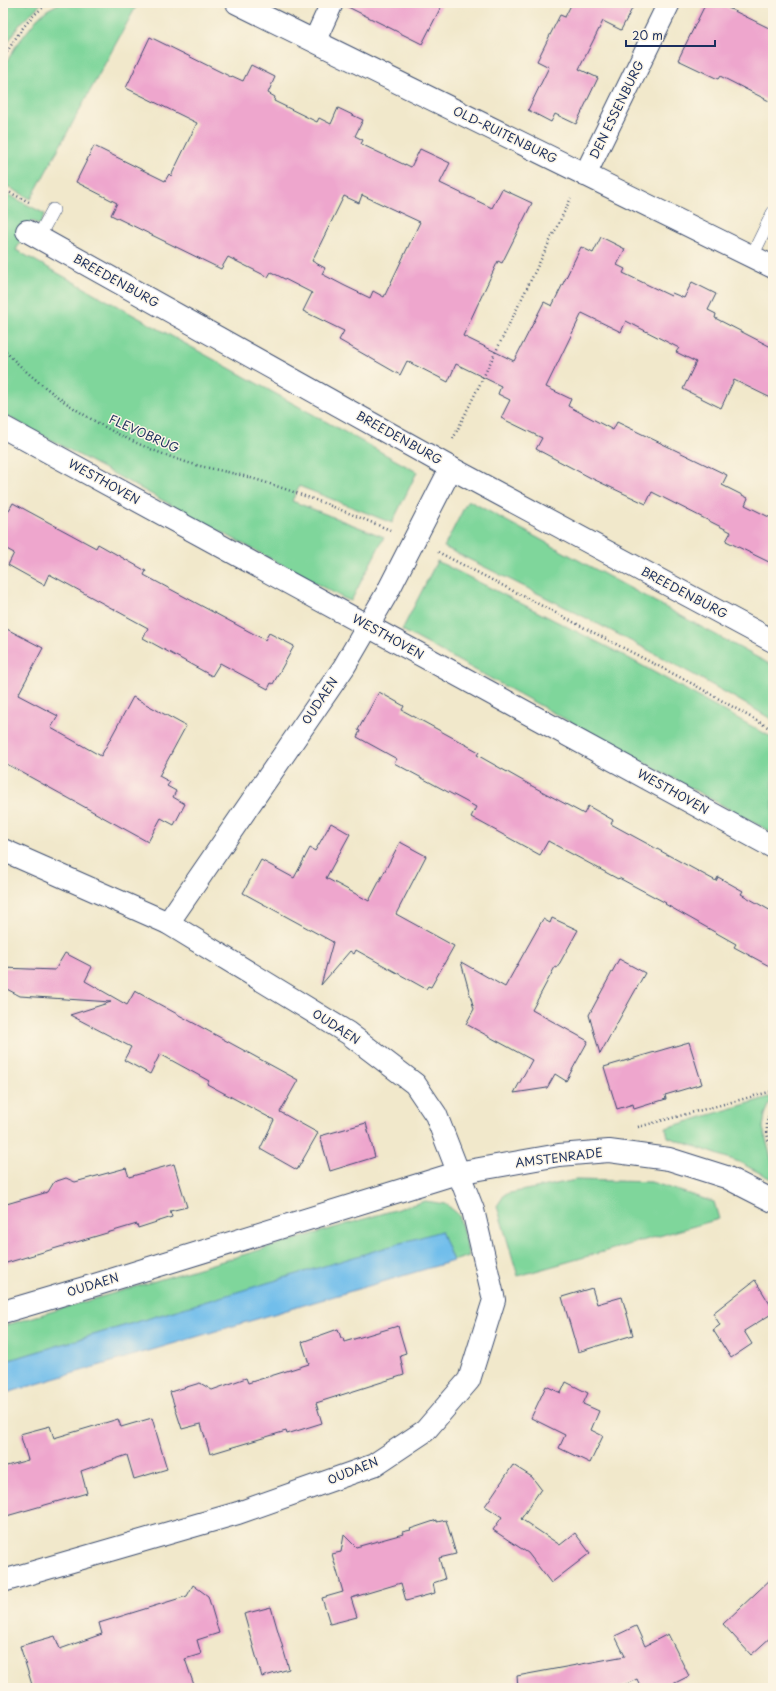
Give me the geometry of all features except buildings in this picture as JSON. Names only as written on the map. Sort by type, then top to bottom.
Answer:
[{"type":"street","name":"OLD-RUITENBURG","points":[[237,3],[315,40],[773,267]]},
{"type":"street","points":[[315,40],[332,3]]},
{"type":"street","name":"DEN ESSENBURG","points":[[586,175],[669,3]]},
{"type":"street","name":"BREEDENBURG","points":[[32,235],[451,468],[773,640]]},
{"type":"street","name":"WESTHOVEN","points":[[3,427],[773,846]]},
{"type":"street","name":"OUDAEN","points":[[168,923],[344,667],[409,551],[451,468]]},
{"type":"street","name":"OUDAEN","points":[[3,850],[168,923],[348,1033],[415,1084],[436,1116],[457,1173],[473,1210],[494,1300],[469,1380],[425,1431],[374,1465],[238,1513],[3,1581]]},
{"type":"street","name":"AMSTENRADE","points":[[457,1173],[559,1155],[609,1152],[668,1159],[726,1177],[773,1201]]},
{"type":"street","name":"OUDAEN","points":[[3,1312],[457,1173]]},
{"type":"lane","points":[[32,235],[53,210]]},
{"type":"lane","points":[[752,256],[773,213]]},
{"type":"path","points":[[3,59],[23,28],[39,11],[50,3]]},
{"type":"path","points":[[3,189],[31,204]]},
{"type":"path","points":[[450,445],[573,192]]},
{"type":"path","name":"FLEVOBRUG","points":[[3,349],[50,392],[96,422],[122,436],[188,462],[250,478],[391,531]]},
{"type":"path","points":[[436,552],[693,684],[773,730]]},
{"type":"path","points":[[609,1152],[636,1128],[773,1091]]},
{"type":"path","points":[[773,1106],[768,1117],[766,1136],[773,1156]]},
{"type":"green space","points":[[3,3],[42,3],[20,24],[3,50]]},
{"type":"green space","points":[[60,3],[138,3],[31,199],[3,184],[3,68],[16,46],[37,19],[47,10]]},
{"type":"green space","points":[[3,192],[45,214],[40,225],[32,221],[16,250],[417,472],[392,523],[299,486],[292,501],[384,537],[351,601],[3,414]]},
{"type":"green space","points":[[468,500],[773,666],[773,720],[652,652],[444,547]]},
{"type":"green space","points":[[437,561],[621,654],[773,738],[773,833],[402,630]]},
{"type":"green space","points":[[773,1096],[765,1115],[763,1128],[773,1166],[773,1180],[739,1162],[668,1137],[666,1128]]},
{"type":"green space","points":[[576,1180],[651,1182],[714,1202],[719,1219],[518,1276],[497,1206],[505,1194]]},
{"type":"green space","points":[[425,1201],[446,1204],[459,1215],[469,1256],[453,1261],[441,1232],[3,1362],[3,1326]]},
{"type":"water","points":[[441,1231],[453,1261],[3,1394],[3,1362]]}]
